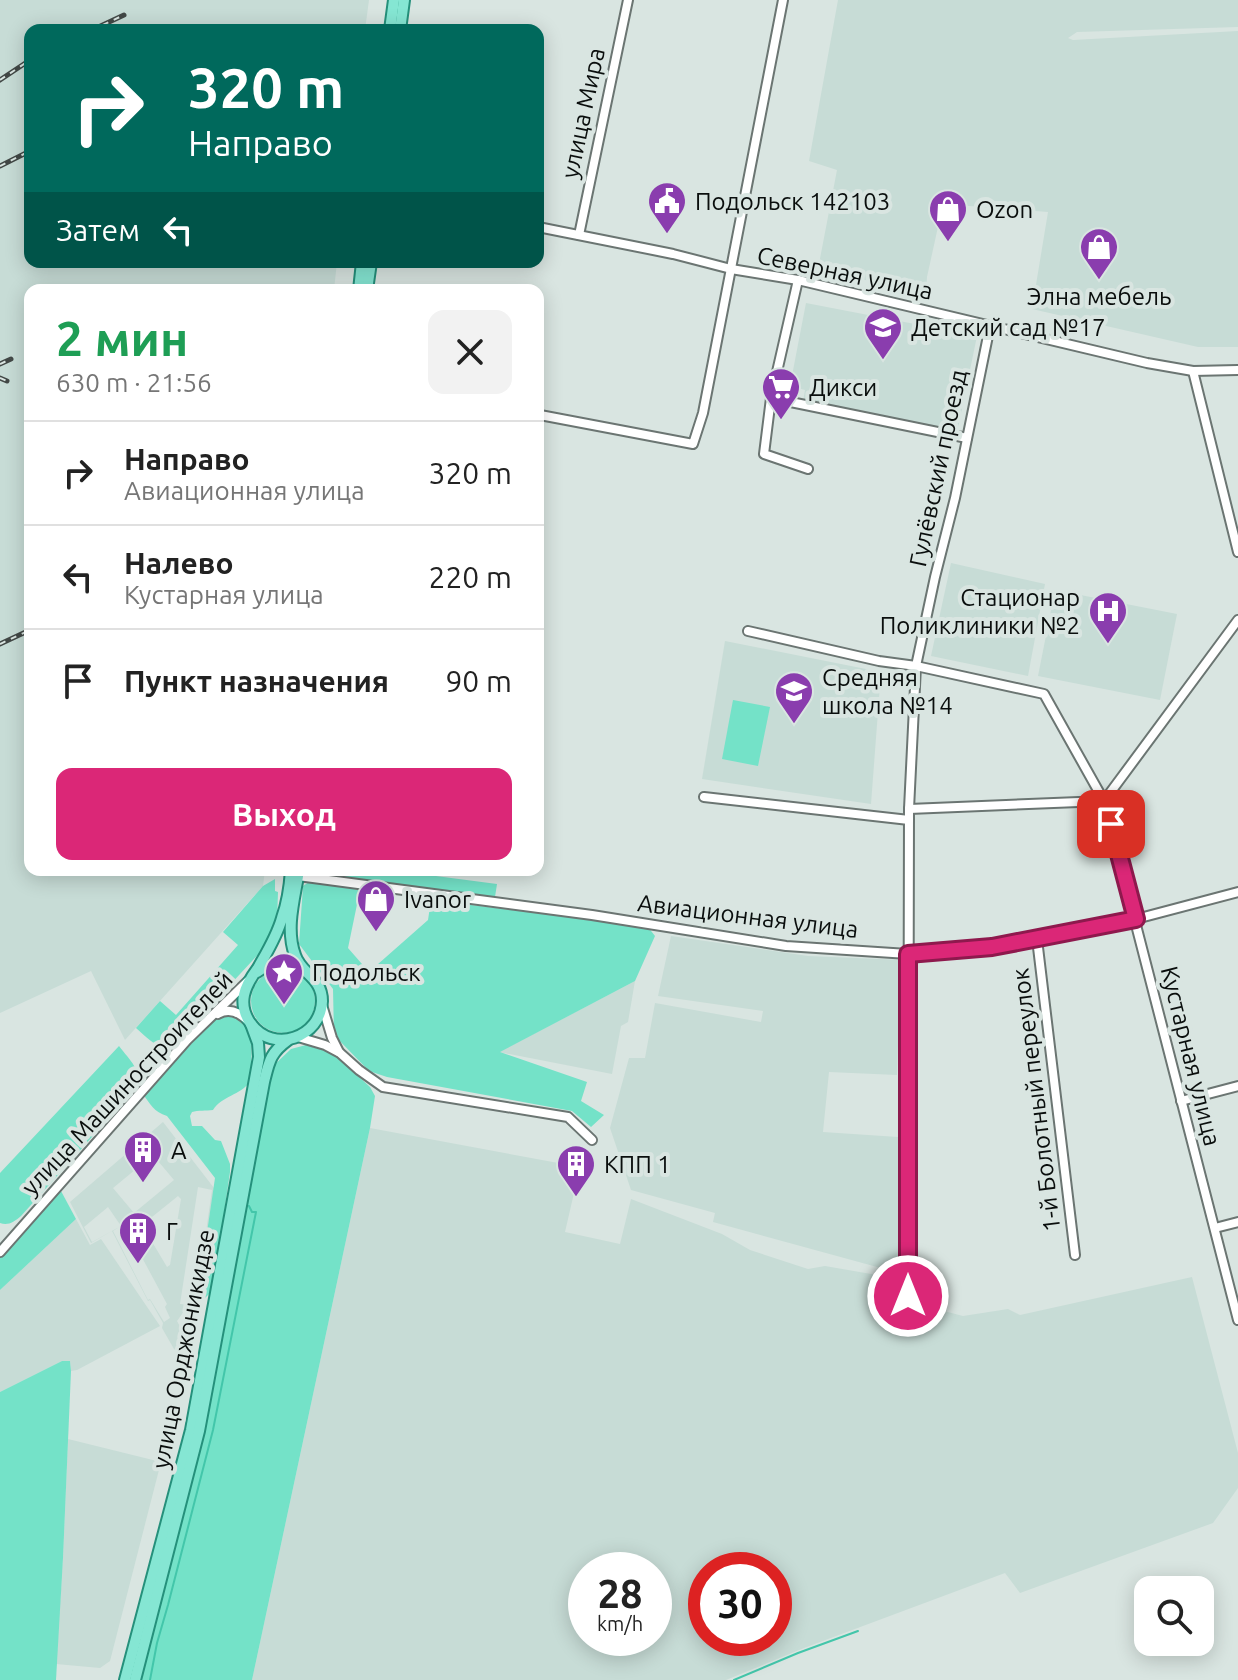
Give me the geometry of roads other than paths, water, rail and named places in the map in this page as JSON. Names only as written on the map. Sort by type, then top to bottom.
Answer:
[{"type":"main road","points":[[391,24],[394,0]]},
{"type":"main road","points":[[401,24],[404,0]]},
{"type":"main road","points":[[287,919],[295,958],[318,984],[322,1005],[314,1025],[307,1032],[293,1039],[277,1040],[267,1037],[251,1024],[244,995],[287,919],[295,876]]},
{"type":"main road","points":[[252,977],[271,964],[282,962],[304,968]]},
{"type":"main road","name":"улица Орджоникидзе","points":[[125,1680],[191,1430],[259,1057],[251,1024]]},
{"type":"main road","name":"улица Орджоникидзе","points":[[135,1680],[199,1431],[269,1060],[276,1049],[293,1039]]},
{"type":"street","name":"улица Мира","points":[[579,235],[628,0]]},
{"type":"street","points":[[544,416],[693,444],[703,413],[783,0]]},
{"type":"street","name":"Северная улица","points":[[544,228],[731,269],[798,280],[1147,363],[1193,371],[1238,370]]},
{"type":"street","points":[[798,280],[771,398],[764,454],[808,469]]},
{"type":"street","name":"Гулёвский проезд","points":[[908,1296],[909,809],[916,666],[990,326]]},
{"type":"street","points":[[1193,371],[1238,552]]},
{"type":"street","points":[[771,398],[967,438]]},
{"type":"street","points":[[909,809],[1104,801],[1238,620]]},
{"type":"street","name":"Кустарная улица","points":[[748,631],[1044,694],[1104,801],[1238,1320]]},
{"type":"street","points":[[704,797],[909,820]]},
{"type":"street","name":"Авиационная улица","points":[[324,876],[786,946],[908,954],[992,947],[1037,939],[1136,919],[1238,892]]},
{"type":"street","name":"1-й Болотный переулок","points":[[1037,939],[1075,1255]]},
{"type":"street","name":"улица Машиностроителей","points":[[0,1252],[187,1040],[252,977]]},
{"type":"street","points":[[322,1005],[340,1053]]},
{"type":"street","points":[[187,1040],[224,1010],[233,1010],[251,1024]]},
{"type":"street","points":[[293,1039],[325,1045],[383,1087],[568,1117],[592,1140]]},
{"type":"street","points":[[1181,1101],[1238,1086]]},
{"type":"street","points":[[1215,1228],[1238,1222]]},
{"type":"waterway","points":[[150,1680],[213,1430],[256,1212],[252,1212],[249,1206]]},
{"type":"waterway","points":[[734,1680],[858,1631]]},
{"type":"railway","points":[[105,24],[124,15]]},
{"type":"railway","points":[[0,80],[24,64]]},
{"type":"railway","points":[[0,166],[24,154]]},
{"type":"railway","points":[[0,364],[11,359]]},
{"type":"railway","points":[[0,378],[7,381]]},
{"type":"railway","points":[[0,644],[24,633]]},
{"type":"place","name":"Подольск 142103","points":[[667,235]]},
{"type":"place","name":"Ozon","points":[[948,243]]},
{"type":"place","name":"Элна мебель","points":[[1099,281]]},
{"type":"place","name":"Детский сад №17","points":[[883,361]]},
{"type":"place","name":"Дикси","points":[[781,421]]},
{"type":"place","name":"Стационар Поликлиники №2","points":[[1108,645]]},
{"type":"place","name":"Средняя школа №14","points":[[794,725]]},
{"type":"place","name":"Ivanor","points":[[376,933]]},
{"type":"place","name":"Подольск","points":[[284,1006]]},
{"type":"place","name":"А","points":[[143,1184]]},
{"type":"place","name":"КПП 1","points":[[576,1198]]},
{"type":"place","name":"Г","points":[[138,1265]]}]
